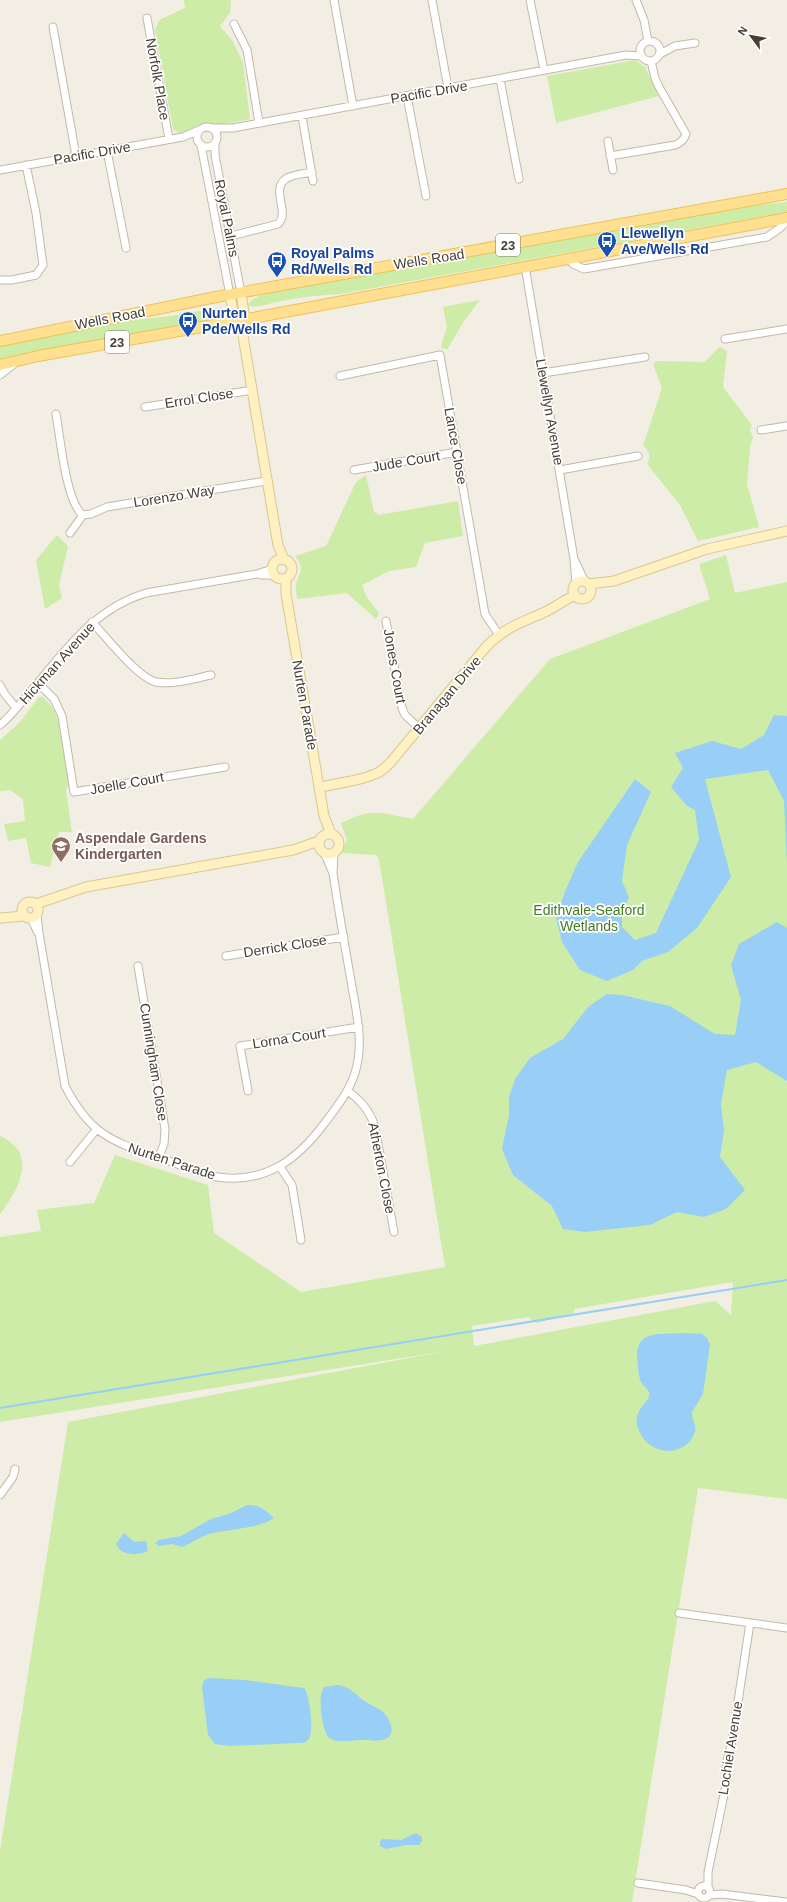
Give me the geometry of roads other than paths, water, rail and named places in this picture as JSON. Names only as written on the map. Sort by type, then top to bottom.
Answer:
[{"type":"main road","name":"Wells Road","points":[[0,341],[230,295],[787,194]]},
{"type":"main road","name":"Wells Road","points":[[0,365],[20,360],[240,322],[525,266],[787,218]]},
{"type":"street","points":[[334,0],[353,106]]},
{"type":"street","points":[[432,0],[448,88]]},
{"type":"street","points":[[530,0],[544,70]]},
{"type":"street","points":[[636,0],[644,20],[648,41]]},
{"type":"street","name":"Norfolk Place","points":[[147,18],[169,139]]},
{"type":"street","points":[[234,24],[247,50],[259,123]]},
{"type":"street","points":[[53,27],[76,156]]},
{"type":"street","points":[[660,54],[658,45],[654,41],[648,41],[640,47],[641,56],[645,60],[651,61],[657,59],[660,54],[675,46]]},
{"type":"street","points":[[658,45],[675,46],[695,43]]},
{"type":"street","name":"Pacific Drive","points":[[626,55],[640,47]]},
{"type":"street","name":"Pacific Drive","points":[[212,128],[233,128],[626,55],[641,56]]},
{"type":"street","points":[[610,156],[675,145],[681,143],[685,139],[686,134],[655,78],[651,61]]},
{"type":"street","points":[[500,79],[519,179]]},
{"type":"street","points":[[407,96],[426,196]]},
{"type":"street","points":[[302,116],[313,181]]},
{"type":"street","points":[[204,126],[212,128],[216,140],[210,146],[199,143],[196,135],[199,130],[204,126]]},
{"type":"street","name":"Pacific Drive","points":[[216,140],[233,128]]},
{"type":"street","name":"Pacific Drive","points":[[0,170],[183,137],[199,130]]},
{"type":"street","name":"Pacific Drive","points":[[183,137],[199,143]]},
{"type":"street","name":"Royal Palms","points":[[216,140],[215,155],[224,196],[241,293]]},
{"type":"street","points":[[608,141],[613,170]]},
{"type":"street","name":"Royal Palms","points":[[199,143],[230,295]]},
{"type":"street","points":[[107,151],[126,248]]},
{"type":"street","points":[[0,280],[12,280],[36,275],[41,270],[43,265],[36,213],[26,165]]},
{"type":"street","points":[[231,236],[278,224],[283,216],[280,186],[289,177],[312,172]]},
{"type":"street","points":[[211,198],[224,196]]},
{"type":"street","points":[[568,258],[577,266],[584,269],[767,237],[787,221]]},
{"type":"street","name":"Llewellyn Avenue","points":[[525,266],[574,559],[582,587]]},
{"type":"street","name":"Nurten Parade","points":[[240,322],[241,293]]},
{"type":"street","name":"Nurten Parade","points":[[31,912],[38,933],[65,1086],[74,1105],[96,1130],[117,1142],[216,1177],[246,1178],[280,1167],[305,1148],[348,1091],[359,1058],[358,1027],[333,873],[324,843],[324,816],[286,594],[278,570],[278,545],[266,481],[253,390],[240,322],[230,295]]},
{"type":"street","points":[[724,339],[787,329]]},
{"type":"street","name":"Lance Close","points":[[340,376],[440,355],[485,614],[499,634]]},
{"type":"street","points":[[544,373],[645,358]]},
{"type":"street","name":"Wells Road","points":[[0,375],[20,360]]},
{"type":"street","name":"Errol Close","points":[[145,407],[253,390]]},
{"type":"street","points":[[56,414],[70,492],[78,510],[83,515],[70,533]]},
{"type":"street","points":[[761,430],[787,426]]},
{"type":"street","name":"Jude Court","points":[[354,470],[457,452]]},
{"type":"street","points":[[560,470],[638,456]]},
{"type":"street","name":"Lorenzo Way","points":[[83,515],[113,506],[266,481]]},
{"type":"street","name":"Branagan Drive","points":[[318,785],[375,774],[390,763],[486,647],[499,634],[520,622],[546,612],[582,587],[608,581],[707,549],[787,531]]},
{"type":"street","name":"Hickman Avenue","points":[[0,725],[92,622],[111,608],[146,593],[278,570]]},
{"type":"street","name":"Jones Court","points":[[386,621],[402,708],[405,715],[419,728]]},
{"type":"street","points":[[92,622],[139,673],[155,682],[176,683],[211,675]]},
{"type":"street","name":"Joelle Court","points":[[38,683],[54,699],[62,716],[74,792],[225,767]]},
{"type":"street","points":[[0,685],[16,708]]},
{"type":"street","points":[[3,918],[31,912],[66,894],[86,887],[324,843],[338,841],[338,847],[334,852],[324,843]]},
{"type":"street","name":"Nurten Parade","points":[[333,873],[334,852]]},
{"type":"street","name":"Derrick Close","points":[[226,956],[344,937]]},
{"type":"street","name":"Cunningham Close","points":[[138,966],[165,1129],[164,1144],[159,1157]]},
{"type":"street","name":"Lorna Court","points":[[248,1091],[240,1046],[358,1027]]},
{"type":"street","name":"Atherton Close","points":[[348,1091],[364,1105],[371,1115],[375,1127],[394,1232]]},
{"type":"street","points":[[70,1162],[96,1130]]},
{"type":"street","points":[[280,1167],[292,1185],[301,1240]]},
{"type":"street","points":[[0,1495],[13,1477],[15,1469]]},
{"type":"street","points":[[679,1613],[787,1628]]},
{"type":"street","name":"Lochiel Avenue","points":[[704,1894],[728,1775],[726,1766],[732,1741],[750,1623]]},
{"type":"street","points":[[638,1883],[704,1894],[722,1894],[787,1902]]},
{"type":"water","points":[[774,715],[787,716],[787,866],[784,801],[768,770],[705,779],[731,877],[697,928],[668,952],[642,961],[633,970],[607,981],[580,970],[562,942],[556,918],[566,889],[578,862],[635,779],[651,792],[627,845],[622,881],[629,897],[622,914],[622,927],[635,940],[656,933],[699,840],[695,810],[687,806],[671,787],[683,768],[675,753],[712,741],[741,749],[764,735]]},
{"type":"water","points":[[777,922],[787,928],[787,1081],[756,1062],[727,1070],[721,1104],[724,1130],[720,1157],[745,1190],[726,1209],[704,1217],[677,1212],[650,1225],[585,1232],[563,1229],[552,1206],[513,1175],[502,1149],[509,1115],[509,1097],[515,1079],[530,1058],[563,1039],[588,1007],[607,994],[622,995],[670,1006],[715,1034],[735,1035],[741,1000],[731,965],[739,944]]},
{"type":"water","points":[[682,1333],[702,1334],[707,1338],[710,1345],[703,1394],[692,1412],[695,1432],[691,1440],[677,1450],[660,1450],[645,1441],[637,1425],[638,1413],[649,1396],[649,1392],[639,1377],[637,1358],[638,1349],[641,1342],[651,1335]]},
{"type":"water","points":[[247,1505],[259,1507],[274,1518],[253,1526],[209,1534],[182,1547],[172,1544],[159,1546],[155,1543],[159,1540],[181,1536],[211,1519],[229,1514]]},
{"type":"water","points":[[124,1533],[134,1542],[146,1541],[148,1551],[139,1554],[130,1554],[125,1553],[118,1548],[116,1544]]},
{"type":"water","points":[[210,1678],[244,1680],[304,1688],[311,1713],[311,1728],[308,1740],[301,1743],[230,1746],[215,1744],[208,1735],[202,1687],[204,1680]]},
{"type":"water","points":[[338,1685],[350,1689],[362,1699],[382,1711],[391,1725],[392,1730],[389,1737],[374,1741],[336,1741],[328,1737],[321,1712],[322,1691],[324,1687]]},
{"type":"water","points":[[416,1833],[422,1837],[422,1841],[419,1845],[406,1845],[386,1849],[380,1846],[380,1841],[382,1839],[401,1840]]},
{"type":"waterway","points":[[0,1408],[787,1280]]},
{"type":"place","name":"Llewellyn Ave/Wells Rd","points":[[607,258]]},
{"type":"place","name":"Royal Palms Rd/Wells Rd","points":[[277,278]]},
{"type":"place","name":"Nurten Pde/Wells Rd","points":[[188,338]]},
{"type":"place","name":"Aspendale Gardens Kindergarten","points":[[61,863]]},
{"type":"park label","name":"Edithvale-Seaford Wetlands","points":[[589,918]]}]
